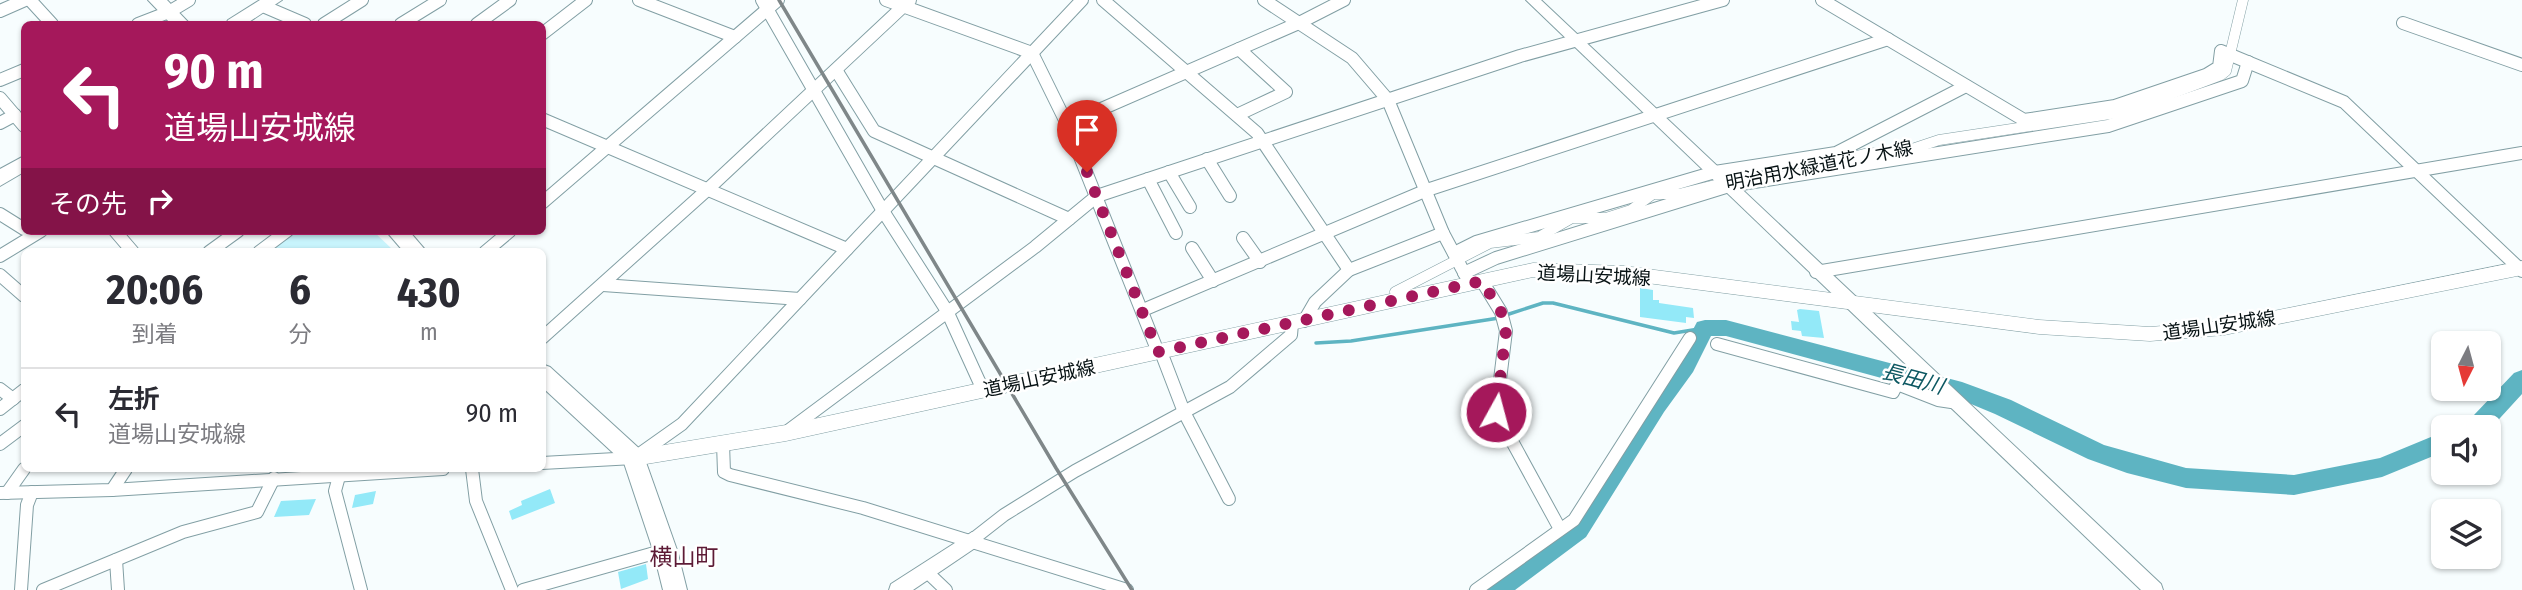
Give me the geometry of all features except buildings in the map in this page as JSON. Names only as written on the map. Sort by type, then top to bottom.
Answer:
[{"type":"main road","points":[[239,21],[268,3]]},
{"type":"main road","points":[[0,179],[21,165]]},
{"type":"main road","points":[[400,235],[413,248]]},
{"type":"main road","name":"道場山安城線","points":[[634,458],[786,433],[1298,323],[1472,279],[1533,271],[1624,273],[2095,333],[2188,333],[2521,269]]},
{"type":"main road","points":[[546,377],[634,458],[665,550],[675,590]]},
{"type":"street","points":[[0,11],[27,0],[49,21]]},
{"type":"street","points":[[146,21],[189,0]]},
{"type":"street","points":[[329,21],[362,0]]},
{"type":"street","points":[[406,21],[440,0]]},
{"type":"street","points":[[481,21],[510,0]]},
{"type":"street","points":[[546,31],[586,0]]},
{"type":"street","points":[[639,0],[735,37]]},
{"type":"street","points":[[546,200],[735,37],[765,4],[778,0]]},
{"type":"street","points":[[886,0],[907,3],[1032,53],[1067,124],[1184,412],[1229,499]]},
{"type":"street","points":[[546,463],[634,458],[682,424],[1082,0]]},
{"type":"street","points":[[1103,0],[1264,141],[1349,270]]},
{"type":"street","points":[[1264,0],[1352,58],[1388,100],[1455,256],[1502,317],[1506,331],[1496,412],[1560,529]]},
{"type":"street","points":[[1067,124],[1301,22],[1344,0]]},
{"type":"street","points":[[1533,0],[1816,272],[1898,346],[2154,590]]},
{"type":"street","points":[[786,433],[965,300],[1097,196],[1575,40],[1723,0]]},
{"type":"street","points":[[1822,0],[2024,120],[2115,106],[2215,71],[2220,67],[2221,51],[2344,102],[2521,269]]},
{"type":"street","name":"明治用水緑道花ノ木線","points":[[1723,180],[1824,166],[1868,153],[1897,154],[1939,140],[2123,112],[2226,71],[2243,0]]},
{"type":"street","points":[[268,3],[300,21]]},
{"type":"street","points":[[546,335],[707,190],[907,3]]},
{"type":"street","points":[[765,4],[883,211],[947,311],[983,390]]},
{"type":"street","points":[[2403,23],[2522,65]]},
{"type":"street","points":[[1143,310],[1427,190],[1888,39]]},
{"type":"street","points":[[1237,116],[1286,92],[1239,49]]},
{"type":"street","points":[[1472,279],[1496,258],[1723,180],[2119,124],[2242,81],[2248,62]]},
{"type":"street","points":[[836,70],[874,131],[1069,219]]},
{"type":"street","points":[[0,80],[21,71]]},
{"type":"street","points":[[1395,292],[1476,242],[1836,153],[1966,86]]},
{"type":"street","points":[[0,97],[21,122]]},
{"type":"street","points":[[0,123],[15,115]]},
{"type":"street","points":[[546,121],[847,249]]},
{"type":"street","points":[[1816,272],[2522,153]]},
{"type":"street","points":[[1207,159],[1230,195]]},
{"type":"street","points":[[1169,172],[1190,207]]},
{"type":"street","points":[[1148,179],[1176,233]]},
{"type":"street","points":[[0,214],[21,225]]},
{"type":"street","points":[[898,590],[972,540],[1003,515],[1230,387],[1292,335],[1315,302],[1349,270],[1443,233]]},
{"type":"street","points":[[0,257],[27,235]]},
{"type":"street","points":[[119,235],[130,248]]},
{"type":"street","points":[[215,248],[232,235]]},
{"type":"street","points":[[264,248],[282,235]]},
{"type":"street","points":[[490,248],[505,235]]},
{"type":"street","points":[[1243,238],[1260,262]]},
{"type":"street","points":[[1192,248],[1213,281]]},
{"type":"street","points":[[0,275],[21,293]]},
{"type":"street","points":[[603,285],[800,299]]},
{"type":"street","points":[[1476,590],[1574,520],[1690,338]]},
{"type":"street","points":[[1717,344],[1893,393],[1897,384],[1938,400],[1958,403]]},
{"type":"street","points":[[0,389],[13,399]]},
{"type":"street","points":[[0,409],[21,392]]},
{"type":"street","points":[[0,444],[21,428]]},
{"type":"street","points":[[723,444],[722,465],[724,471],[730,475],[863,508],[1127,590]]},
{"type":"street","points":[[3,493],[21,472]]},
{"type":"street","points":[[112,489],[124,472]]},
{"type":"street","points":[[217,482],[223,472]]},
{"type":"street","points":[[3,493],[112,489],[339,472],[335,491],[361,590]]},
{"type":"street","points":[[472,472],[476,501],[512,590]]},
{"type":"street","points":[[43,590],[183,532],[257,512],[274,478]]},
{"type":"street","points":[[21,590],[27,505],[32,492]]},
{"type":"street","points":[[523,590],[665,550]]},
{"type":"street","points":[[116,560],[118,590]]},
{"type":"street","points":[[926,571],[946,590]]},
{"type":"shaded area","points":[[289,235],[377,235],[391,248],[271,248]]},
{"type":"waterway","points":[[1506,315],[1543,303],[1553,303],[1674,333],[1705,328]]},
{"type":"waterway","points":[[1316,343],[1351,341],[1499,318]]},
{"type":"waterway","name":"長田川","points":[[1496,590],[1578,530],[1656,405],[1685,366],[1705,328],[1726,328],[1962,391],[2003,407],[2096,452],[2186,478],[2294,485],[2382,467],[2431,447]]},
{"type":"waterway","name":"長田川","points":[[2489,415],[2522,379]]},
{"type":"railway","points":[[779,0],[1056,468],[1132,590]]},
{"type":"district","name":"横山町","points":[[684,557]]},
{"type":"route","points":[[1087,172],[1158,352],[1482,281],[1501,312],[1506,331],[1496,412]]}]
